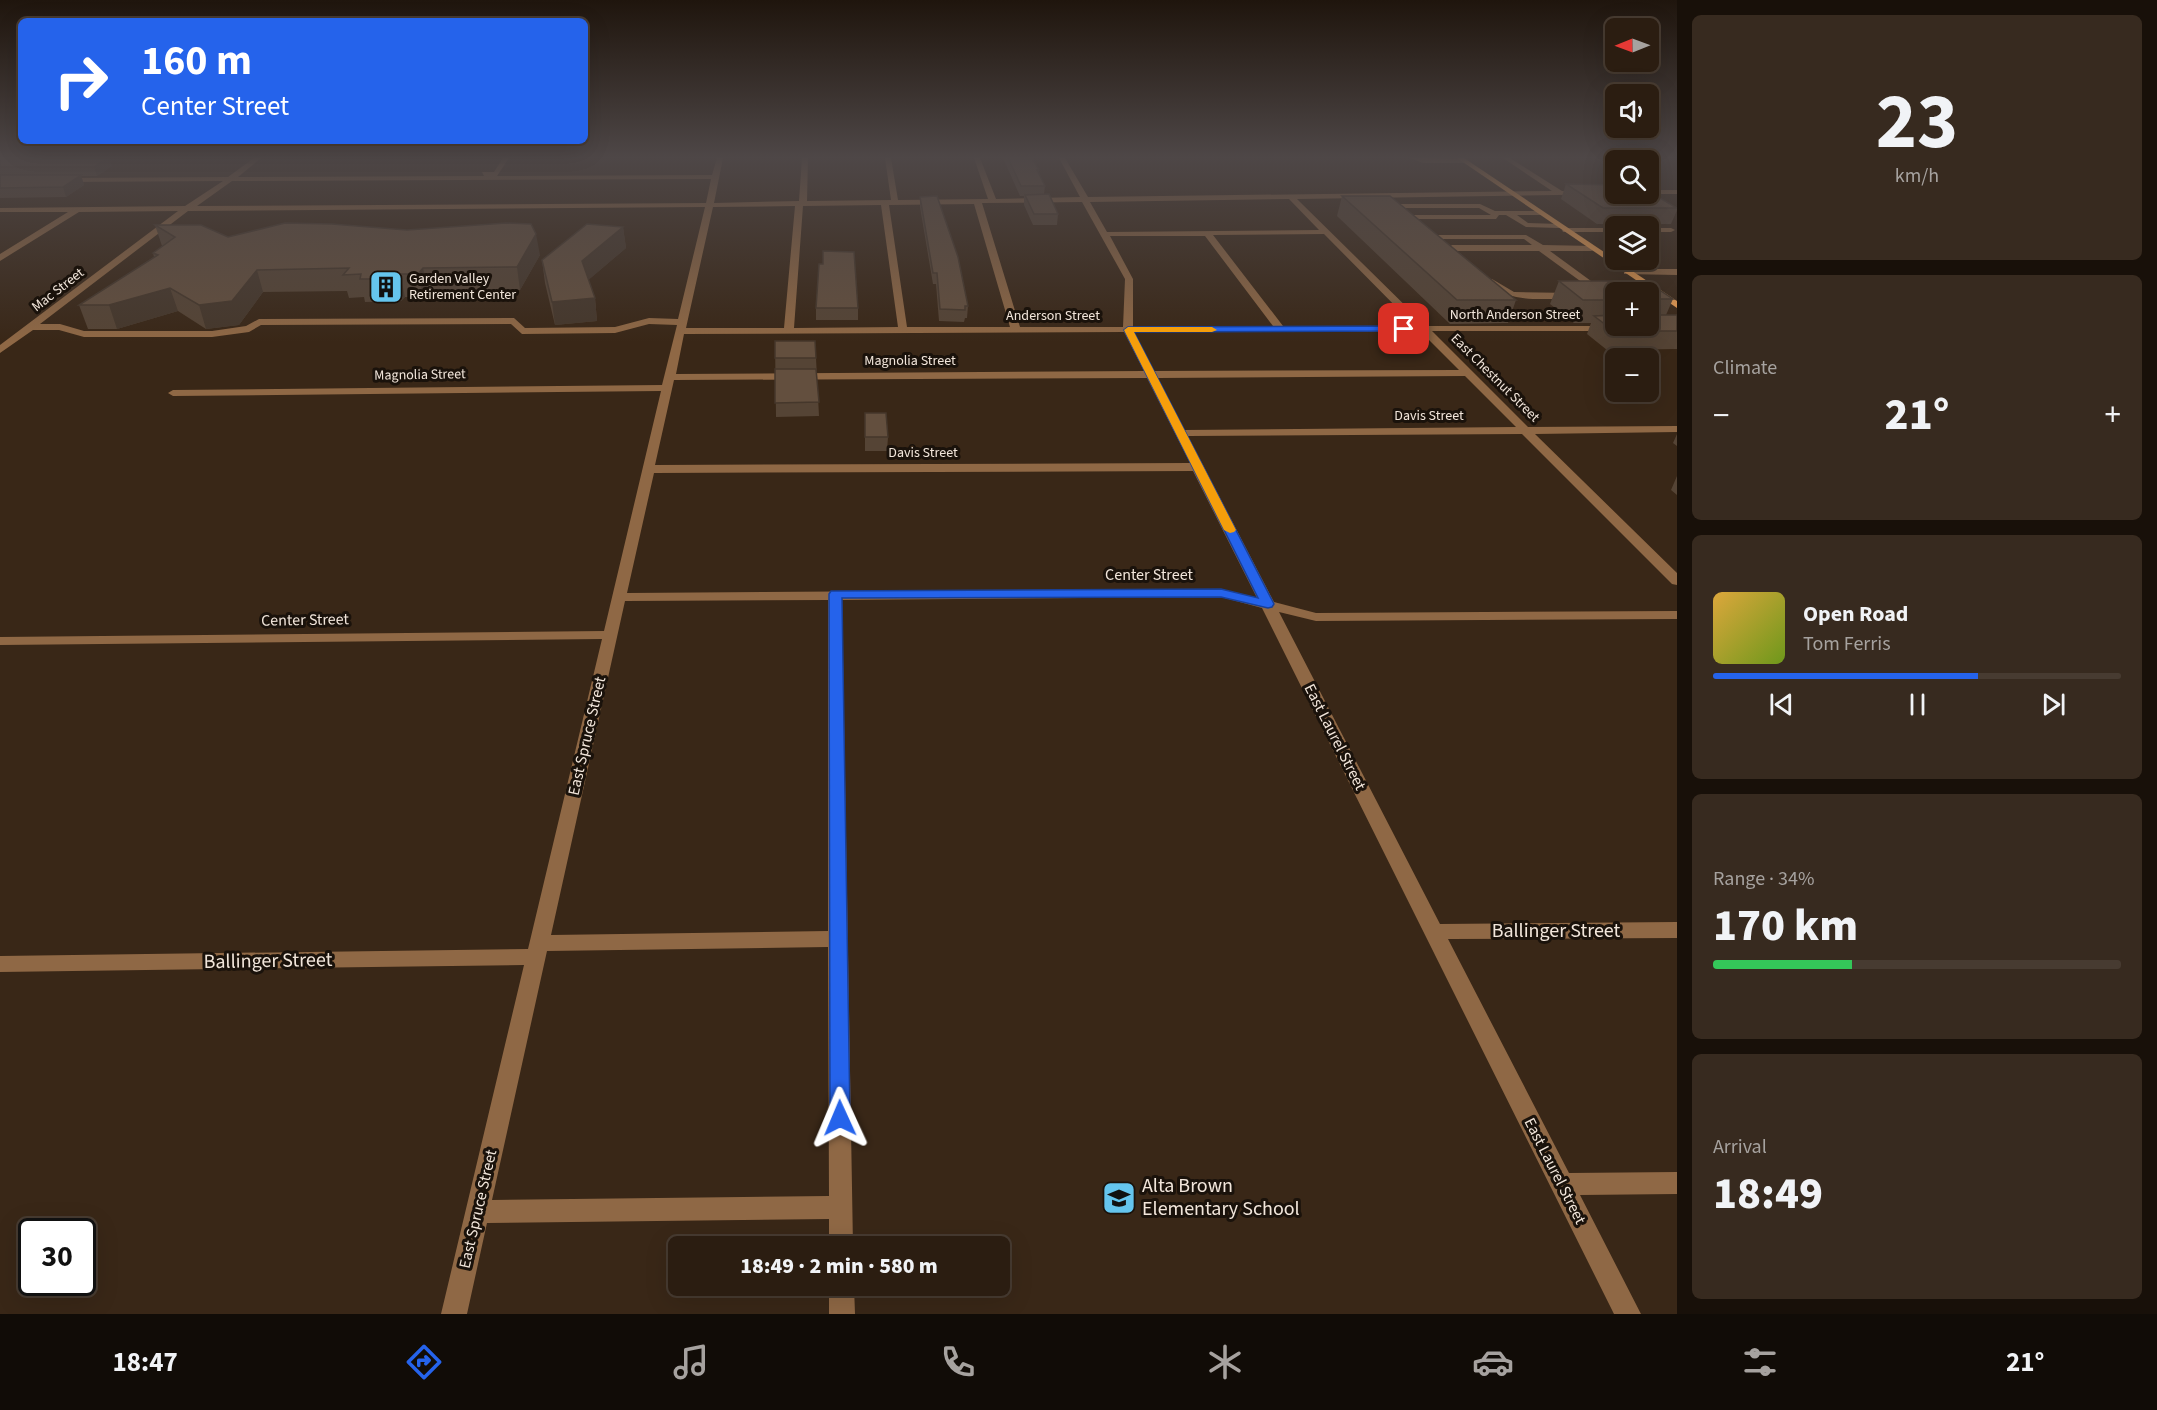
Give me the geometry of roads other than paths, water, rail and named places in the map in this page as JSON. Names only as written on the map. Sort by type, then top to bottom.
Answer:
[{"type":"main road","points":[[1550,219],[1677,305]]},
{"type":"street","points":[[0,258],[62,219]]},
{"type":"street","name":"Mac Street","points":[[19,334],[32,327],[173,219]]},
{"type":"street","name":"East Spruce Street","points":[[454,1314],[706,219]]},
{"type":"street","points":[[789,331],[800,219]]},
{"type":"street","points":[[892,219],[903,330]]},
{"type":"street","points":[[983,219],[1016,330]]},
{"type":"street","name":"East Laurel Street","points":[[1097,219],[1129,279],[1128,330],[1628,1314]]},
{"type":"street","name":"East Chestnut Street","points":[[1314,219],[1677,581]]},
{"type":"street","points":[[1417,219],[1466,260]]},
{"type":"street","points":[[1517,219],[1526,225],[1605,230]]},
{"type":"street","points":[[1659,230],[1671,230]]},
{"type":"street","points":[[1105,234],[1327,232]]},
{"type":"street","points":[[1208,234],[1280,329]]},
{"type":"street","points":[[1438,237],[1523,237],[1605,293]]},
{"type":"street","points":[[1452,248],[1591,248]]},
{"type":"street","points":[[1627,272],[1677,272]]},
{"type":"street","points":[[1480,273],[1504,292],[1513,295],[1582,296]]},
{"type":"street","points":[[1594,296],[1605,296]]},
{"type":"street","name":"Anderson Street","points":[[32,327],[60,327],[84,334],[212,334],[249,329],[259,322],[514,321],[522,330],[615,330],[648,321],[681,327],[789,331],[1425,329]]},
{"type":"street","name":"North Anderson Street","points":[[1425,329],[1605,328]]},
{"type":"street","points":[[0,335],[19,334]]},
{"type":"street","points":[[0,350],[19,334]]},
{"type":"street","name":"Magnolia Street","points":[[172,393],[668,382],[1469,373]]},
{"type":"street","name":"Davis Street","points":[[1181,433],[1677,429]]},
{"type":"street","name":"Davis Street","points":[[648,469],[1198,467]]},
{"type":"street","name":"Center Street","points":[[619,597],[1221,593],[1316,617],[1677,615]]},
{"type":"street","points":[[835,594],[841,1236]]},
{"type":"street","name":"Center Street","points":[[0,641],[610,635]]},
{"type":"street","name":"Ballinger Street","points":[[1434,932],[1677,930]]},
{"type":"street","name":"Ballinger Street","points":[[0,964],[538,950],[838,939]]},
{"type":"street","points":[[1562,1184],[1677,1183]]},
{"type":"street","points":[[477,1212],[841,1208]]},
{"type":"street","points":[[842,1296],[842,1314]]},
{"type":"place","name":"Garden Valley Retirement Center","points":[[386,287]]},
{"type":"place","name":"Alta Brown Elementary School","points":[[1119,1198]]}]
